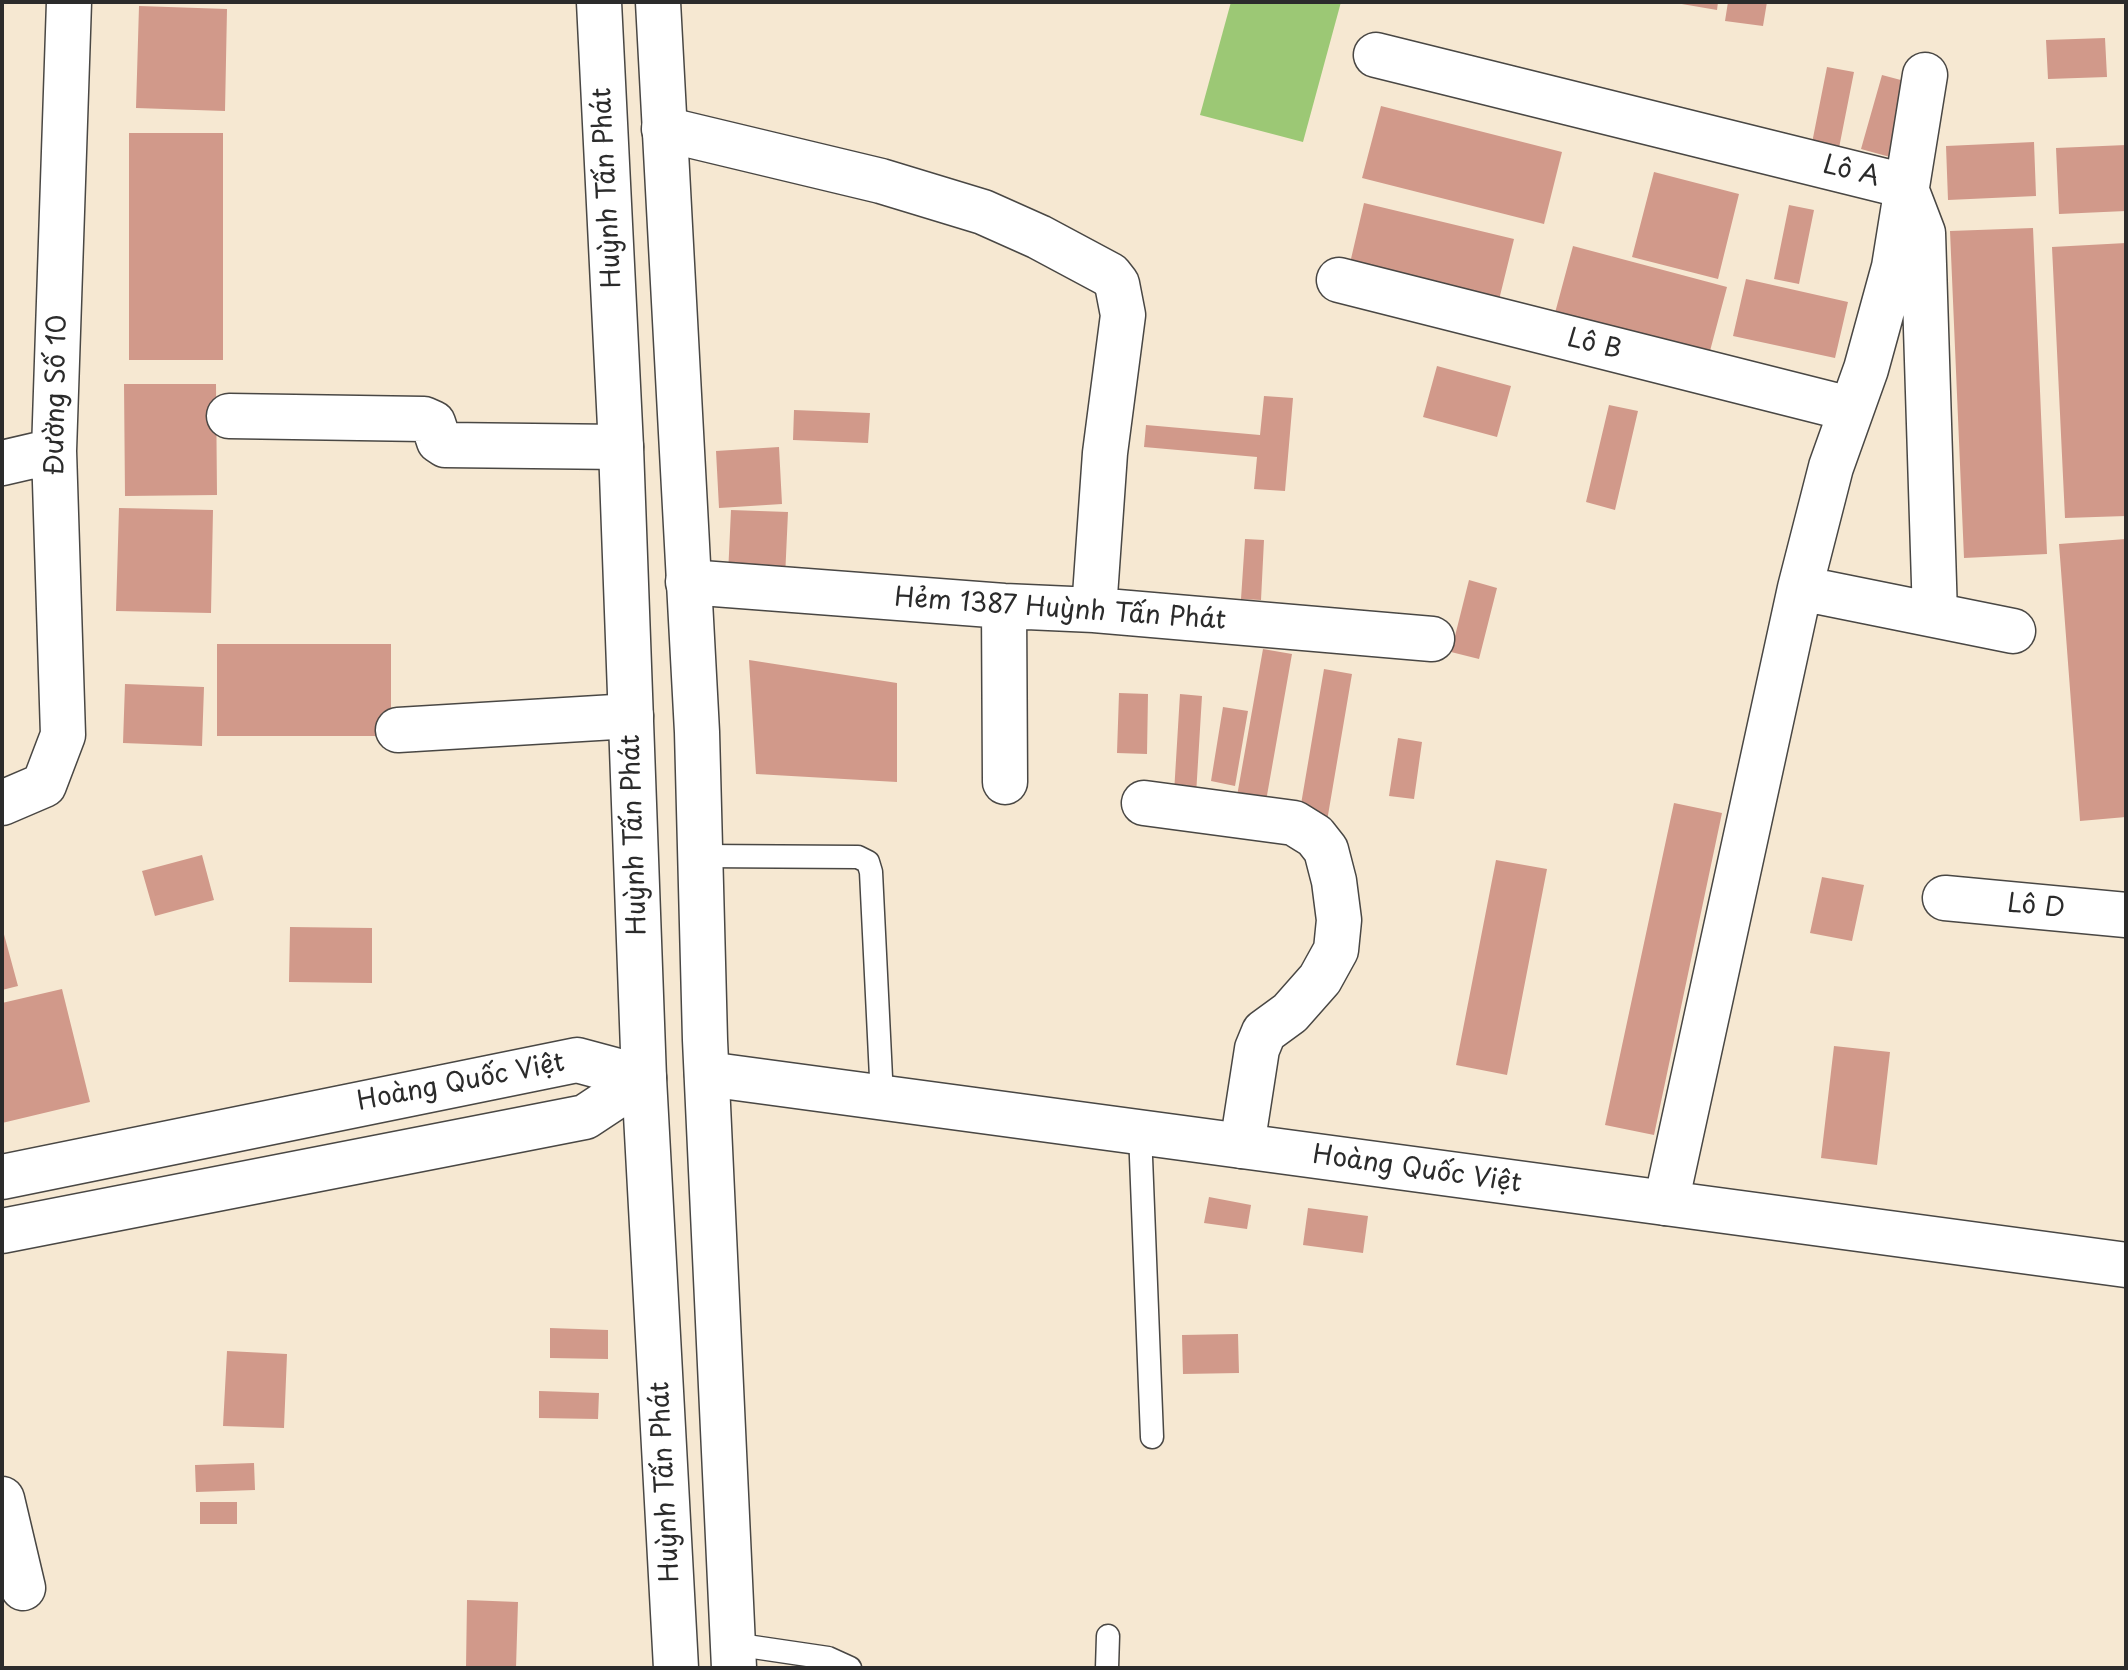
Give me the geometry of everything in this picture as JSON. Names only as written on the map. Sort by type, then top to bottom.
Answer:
[{"type":"street","name":"Đường Số 10","points":[[2,803],[44,785],[63,735],[54,451],[69,2]]},
{"type":"street","name":"Huỳnh Tấn Phát","points":[[599,2],[621,447],[644,1078],[676,1668]]},
{"type":"street","points":[[658,2],[701,856],[707,1074],[733,1656]]},
{"type":"street","name":"Lô A","points":[[1376,55],[1905,186],[1923,233],[1935,615]]},
{"type":"street","points":[[1666,1203],[1800,588],[1831,467],[1866,369],[1894,267],[1925,75]]},
{"type":"street","points":[[664,129],[881,181],[983,212],[1039,237],[1110,275],[1117,284],[1123,315],[1105,453],[1094,610]]},
{"type":"street","points":[[611,240],[670,238]]},
{"type":"street","name":"Lô B","points":[[1339,280],[1850,409]]},
{"type":"street","points":[[229,416],[424,419],[433,423],[439,441],[445,445],[621,447]]},
{"type":"street","points":[[2,463],[54,451]]},
{"type":"street","name":"Hẻm 1387 Huỳnh Tấn Phát","points":[[688,582],[1094,610],[1432,639]]},
{"type":"street","points":[[1800,588],[2013,631]]},
{"type":"street","points":[[1004,606],[1005,782]]},
{"type":"street","points":[[398,730],[631,716]]},
{"type":"street","points":[[1144,803],[1294,823],[1315,836],[1326,850],[1339,920],[1336,950],[1320,979],[1290,1013],[1264,1032],[1257,1049],[1242,1146]]},
{"type":"street","name":"Lô D","points":[[1945,898],[2126,915]]},
{"type":"street","name":"Hoàng Quốc Việt","points":[[2,1177],[577,1060],[644,1078],[707,1074],[2126,1265]]},
{"type":"street","points":[[2,1231],[585,1117],[644,1078]]},
{"type":"street","points":[[2,1499],[23,1588]]},
{"type":"lane","points":[[701,856],[858,857],[868,862],[871,872],[882,1098]]},
{"type":"lane","points":[[1140,1132],[1152,1437]]},
{"type":"lane","points":[[1107,1668],[1108,1636]]},
{"type":"lane","points":[[733,1656],[828,1658],[850,1668]]},
{"type":"green space","points":[[1231,2],[1341,2],[1303,142],[1200,115]]},
{"type":"building","points":[[1670,2],[1718,2],[1717,10]]},
{"type":"building","points":[[1728,2],[1767,2],[1763,26],[1725,21]]},
{"type":"building","points":[[139,6],[227,9],[225,111],[136,108]]},
{"type":"building","points":[[2105,38],[2107,77],[2048,79],[2046,40]]},
{"type":"building","points":[[1827,67],[1854,72],[1838,153],[1811,148]]},
{"type":"building","points":[[1882,75],[1912,83],[1890,157],[1861,149]]},
{"type":"building","points":[[1381,106],[1562,152],[1544,224],[1362,178]]},
{"type":"building","points":[[129,133],[223,133],[223,360],[129,360]]},
{"type":"building","points":[[2034,142],[2036,196],[1948,200],[1946,146]]},
{"type":"building","points":[[2126,145],[2126,211],[2059,214],[2056,148]]},
{"type":"building","points":[[1654,172],[1739,194],[1718,279],[1632,257]]},
{"type":"building","points":[[1364,203],[1514,239],[1496,312],[1347,276]]},
{"type":"building","points":[[1789,205],[1814,210],[1799,284],[1774,279]]},
{"type":"building","points":[[2033,228],[2047,554],[1964,558],[1950,231]]},
{"type":"building","points":[[2126,243],[2126,516],[2065,518],[2052,247]]},
{"type":"building","points":[[1573,246],[1727,287],[1706,366],[1552,324]]},
{"type":"building","points":[[1746,279],[1848,302],[1835,358],[1733,336]]},
{"type":"building","points":[[1437,366],[1511,386],[1497,437],[1423,417]]},
{"type":"building","points":[[124,384],[216,384],[217,495],[125,496]]},
{"type":"building","points":[[1264,396],[1293,398],[1285,491],[1254,489],[1257,457],[1144,447],[1146,425],[1260,435]]},
{"type":"building","points":[[1609,405],[1638,411],[1615,510],[1586,502]]},
{"type":"building","points":[[794,410],[870,413],[868,443],[793,440]]},
{"type":"building","points":[[779,447],[782,504],[719,508],[716,451]]},
{"type":"building","points":[[119,508],[213,510],[211,613],[116,611]]},
{"type":"building","points":[[731,510],[788,512],[785,578],[728,575]]},
{"type":"building","points":[[1245,539],[1264,540],[1261,600],[1241,599]]},
{"type":"building","points":[[2126,539],[2126,817],[2080,821],[2059,544]]},
{"type":"building","points":[[1469,580],[1497,588],[1479,659],[1451,652]]},
{"type":"building","points":[[217,644],[391,644],[391,736],[217,736]]},
{"type":"building","points":[[1263,649],[1292,654],[1266,801],[1237,796]]},
{"type":"building","points":[[749,660],[897,683],[897,782],[756,774]]},
{"type":"building","points":[[1324,669],[1352,674],[1327,821],[1299,816]]},
{"type":"building","points":[[125,684],[204,687],[202,746],[123,743]]},
{"type":"building","points":[[1119,693],[1148,694],[1147,754],[1117,753]]},
{"type":"building","points":[[1180,694],[1202,696],[1196,795],[1174,793]]},
{"type":"building","points":[[1223,707],[1248,711],[1235,786],[1211,781]]},
{"type":"building","points":[[1398,738],[1422,742],[1414,799],[1389,796]]},
{"type":"building","points":[[1674,803],[1722,813],[1654,1135],[1605,1125]]},
{"type":"building","points":[[202,855],[214,900],[155,916],[142,871]]},
{"type":"building","points":[[1496,860],[1547,869],[1507,1075],[1456,1065]]},
{"type":"building","points":[[1822,877],[1864,885],[1852,941],[1810,933]]},
{"type":"building","points":[[2,927],[18,986],[2,990]]},
{"type":"building","points":[[290,927],[372,928],[372,983],[289,982]]},
{"type":"building","points":[[62,989],[90,1102],[2,1123],[2,1003]]},
{"type":"building","points":[[1834,1046],[1890,1052],[1877,1165],[1821,1158]]},
{"type":"building","points":[[1209,1197],[1251,1205],[1247,1229],[1204,1223]]},
{"type":"building","points":[[1308,1208],[1368,1216],[1363,1253],[1303,1245]]},
{"type":"building","points":[[550,1328],[608,1330],[608,1359],[550,1358]]},
{"type":"building","points":[[1238,1334],[1239,1373],[1183,1374],[1182,1335]]},
{"type":"building","points":[[227,1351],[287,1354],[284,1428],[223,1426]]},
{"type":"building","points":[[539,1391],[599,1393],[598,1419],[539,1418]]},
{"type":"building","points":[[254,1463],[255,1490],[196,1492],[195,1465]]},
{"type":"building","points":[[200,1502],[237,1502],[237,1524],[200,1524]]},
{"type":"building","points":[[467,1600],[518,1602],[516,1668],[466,1668]]}]
